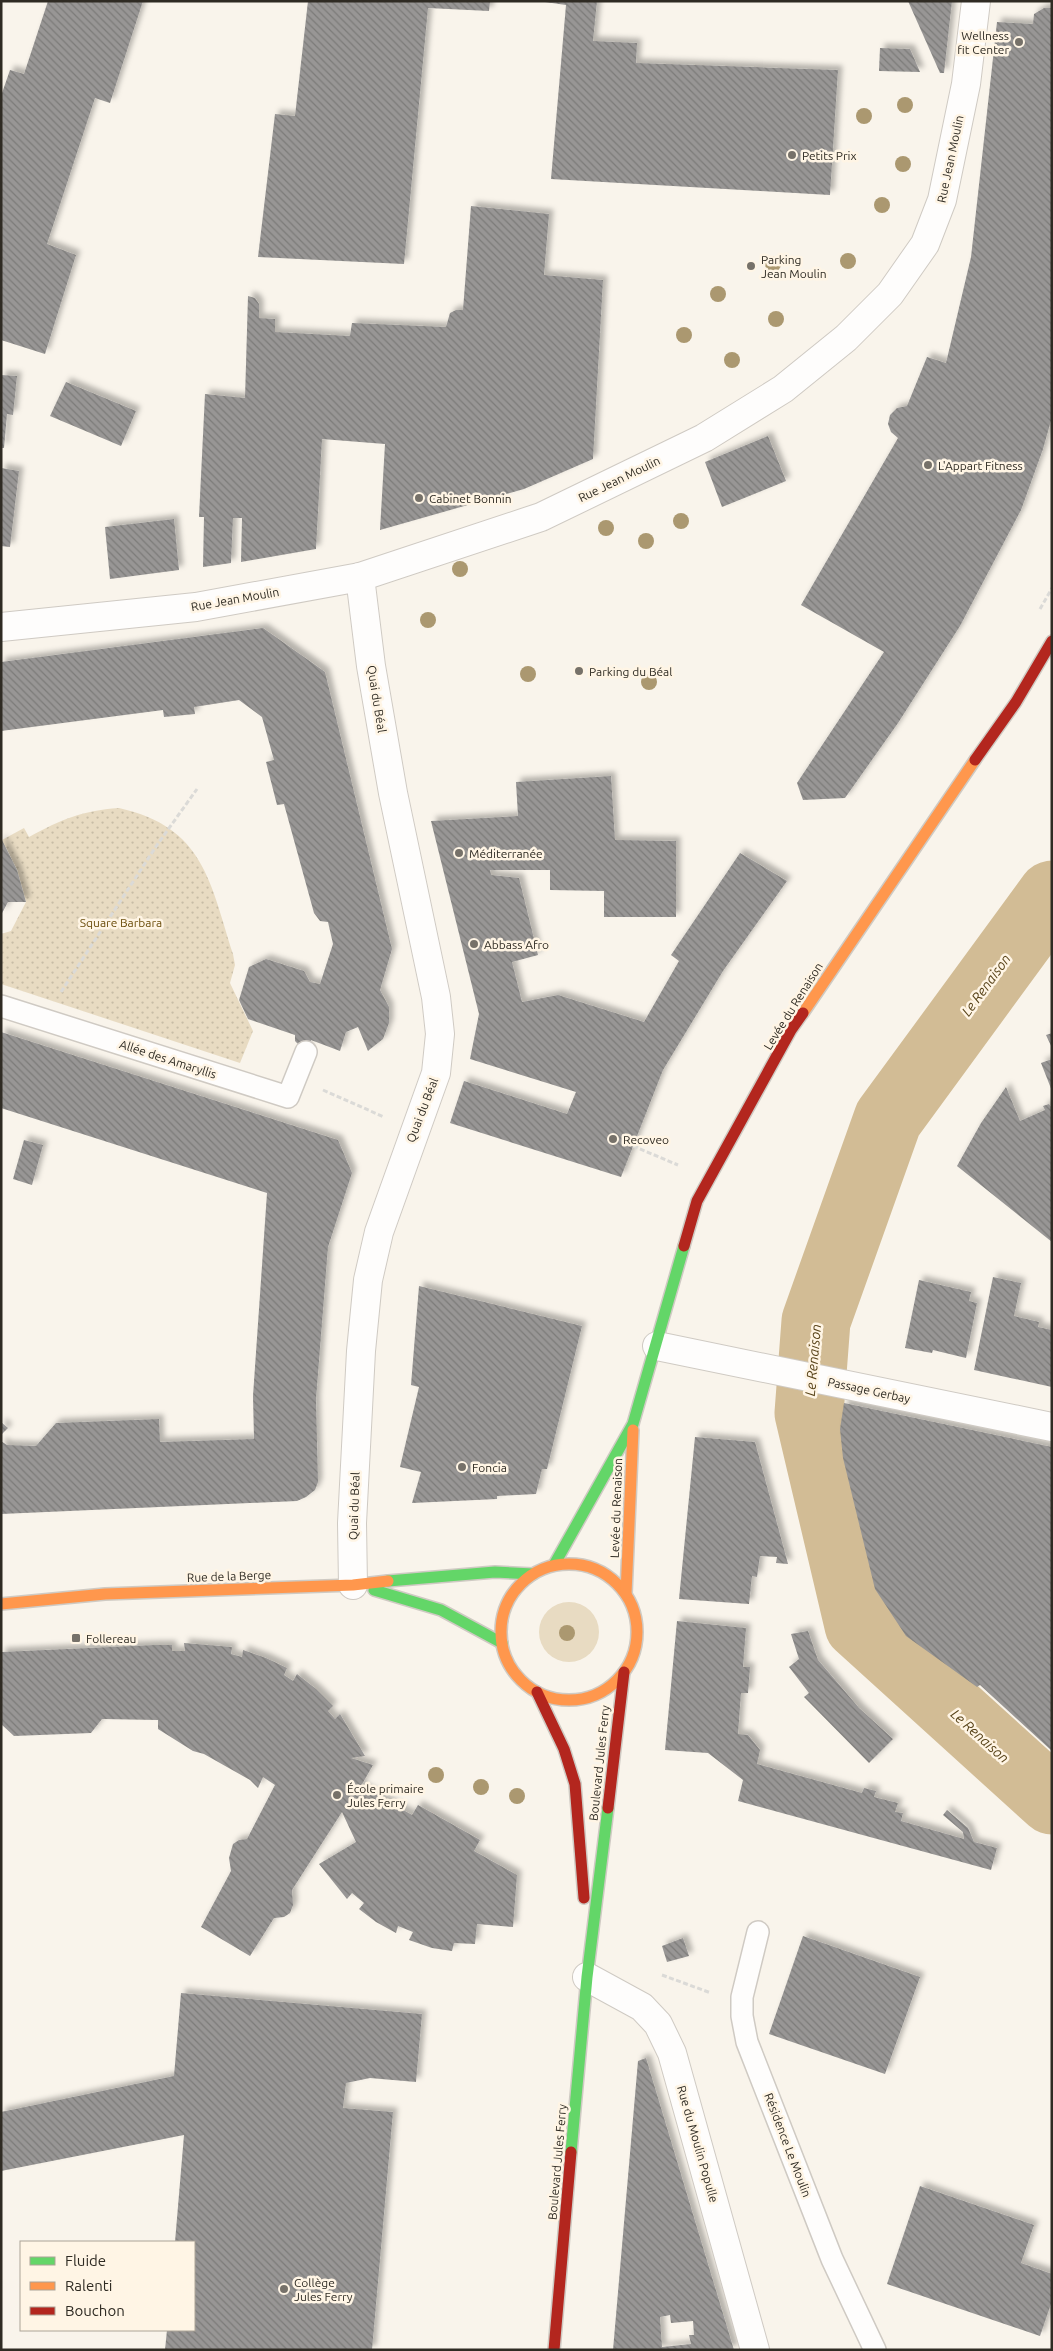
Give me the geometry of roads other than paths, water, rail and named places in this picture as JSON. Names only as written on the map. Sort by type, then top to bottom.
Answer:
[{"type":"main road","name":"Levée du Renaison","points":[[554,1565],[633,1424],[657,1346],[697,1201],[791,1030],[926,830],[1016,702],[1052,641]]},
{"type":"main road","name":"Levée du Renaison","points":[[626,1594],[633,1424]]},
{"type":"main road","points":[[571,1564],[586,1566],[602,1572],[626,1594],[633,1609],[637,1625],[632,1657],[624,1672],[611,1686],[594,1695],[575,1700],[555,1699],[537,1692],[519,1677],[508,1661],[502,1643],[502,1623],[507,1604],[518,1587],[533,1574],[554,1565],[571,1564]]},
{"type":"main road","name":"Rue de la Berge","points":[[1,1604],[106,1594],[353,1585],[495,1572],[533,1574]]},
{"type":"main road","name":"Rue de la Berge","points":[[353,1585],[426,1603],[478,1628],[502,1643]]},
{"type":"main road","name":"Rue de la Berge","points":[[39,1589],[106,1594]]},
{"type":"main road","name":"Boulevard Jules Ferry","points":[[554,2350],[587,1977],[624,1672]]},
{"type":"main road","name":"Boulevard Jules Ferry","points":[[537,1692],[564,1748],[575,1784],[582,1864],[587,1977]]},
{"type":"street","name":"Rue Jean Moulin","points":[[1,627],[196,607],[360,576],[542,517],[704,438],[783,388],[846,338],[890,294],[925,244],[942,200],[966,84],[976,1]]},
{"type":"street","name":"Quai du Béal","points":[[353,1585],[352,1523],[361,1351],[368,1280],[379,1232],[436,1073],[440,1034],[436,997],[390,774],[372,666],[360,576]]},
{"type":"street","name":"Passage Gerbay","points":[[657,1346],[1052,1427]]},
{"type":"street","name":"Rue du Moulin Populle","points":[[587,1977],[642,2007],[658,2024],[672,2053],[755,2350]]},
{"type":"lane","name":"Allée des Amaryllis","points":[[1,1006],[288,1097],[306,1052]]},
{"type":"lane","name":"Résidence Le Moulin","points":[[758,1932],[742,1997],[747,2042],[832,2259],[875,2350]]},
{"type":"waterway","name":"Le Renaison","points":[[1052,895],[888,1119],[816,1321],[809,1413],[859,1625],[1052,1800]]},
{"type":"place","name":"Wellness fit Center","points":[[1019,42]]},
{"type":"place","name":"Petits Prix","points":[[792,155]]},
{"type":"place","name":"Parking Jean Moulin","points":[[751,266]]},
{"type":"place","name":"L'Appart Fitness","points":[[928,465]]},
{"type":"place","name":"Cabinet Bonnin","points":[[419,498]]},
{"type":"place","name":"Parking du Béal","points":[[579,671]]},
{"type":"place","name":"Méditerranée","points":[[459,853]]},
{"type":"place","name":"Abbass Afro","points":[[474,944]]},
{"type":"place","name":"Recoveo","points":[[613,1139]]},
{"type":"place","name":"Foncia","points":[[462,1467]]},
{"type":"place","name":"Follereau","points":[[76,1638]]},
{"type":"place","name":"École primaire Jules Ferry","points":[[337,1795]]},
{"type":"place","name":"Collège Jules Ferry","points":[[284,2289]]},
{"type":"park label","name":"Square Barbara","points":[[121,922]]}]
